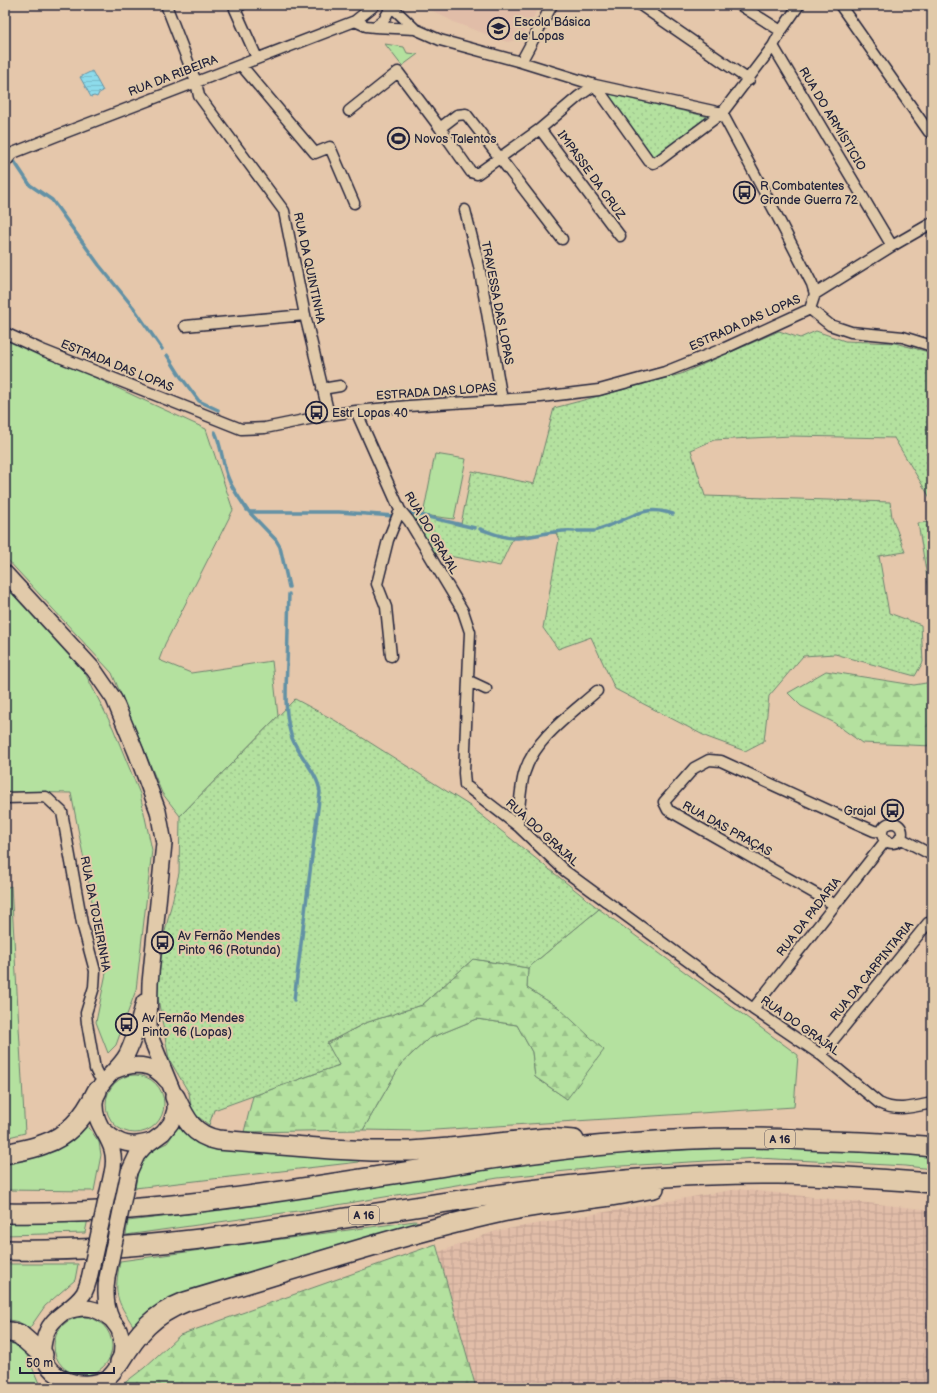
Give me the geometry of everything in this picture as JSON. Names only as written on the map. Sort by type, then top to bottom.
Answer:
[{"type":"highway","points":[[5,1154],[43,1145],[60,1137],[76,1123],[91,1103],[104,1081]]},
{"type":"highway","name":"A 16","points":[[173,1091],[187,1121],[191,1126],[202,1135],[218,1140],[372,1151],[411,1151],[546,1138],[628,1143]]},
{"type":"highway","name":"A 16","points":[[5,1213],[113,1211],[172,1206],[277,1192],[486,1160],[628,1143],[696,1139],[750,1138],[906,1144],[932,1147]]},
{"type":"highway","name":"A 16","points":[[5,1250],[92,1248],[167,1243],[273,1230],[537,1189],[617,1180],[778,1174],[859,1177],[932,1183]]},
{"type":"highway","name":"A 16","points":[[120,1362],[134,1340],[154,1319],[173,1307],[185,1302],[418,1233],[504,1212],[611,1196],[724,1175]]},
{"type":"highway","points":[[5,1331],[20,1334],[45,1360]]},
{"type":"main road","points":[[5,573],[94,670],[114,699],[158,811],[164,843],[150,983],[149,1027],[152,1041],[173,1091],[175,1110],[171,1123],[163,1133],[137,1155],[129,1172],[105,1293],[112,1320]]},
{"type":"main road","points":[[51,1388],[43,1342],[47,1330],[54,1320],[84,1293],[90,1279],[112,1173],[114,1158],[113,1150],[97,1118],[95,1105],[104,1081],[126,1055],[133,1041],[150,983]]},
{"type":"main road","points":[[104,1081],[125,1066],[138,1064],[151,1068],[162,1075],[173,1091]]},
{"type":"main road","points":[[103,1130],[113,1139],[126,1144],[140,1145],[152,1141]]},
{"type":"main road","points":[[45,1360],[56,1376],[67,1384],[80,1387],[92,1387],[105,1380],[114,1372],[120,1362],[122,1340],[118,1329],[112,1320],[102,1312],[89,1308],[76,1308],[64,1312]]},
{"type":"street","name":"RUA DA QUINTINHA","points":[[166,5],[196,82],[199,96],[284,211],[305,315],[328,415]]},
{"type":"street","points":[[241,5],[235,9],[257,58]]},
{"type":"street","points":[[366,5],[355,21],[366,26],[415,29]]},
{"type":"street","name":"RUA DA RIBEIRA","points":[[5,163],[13,153],[355,21],[374,5]]},
{"type":"street","points":[[521,62],[552,5]]},
{"type":"street","points":[[740,5],[781,31]]},
{"type":"street","points":[[595,86],[649,161],[653,163],[658,161],[722,113],[749,80],[799,5]]},
{"type":"street","points":[[840,5],[929,132]]},
{"type":"street","points":[[375,27],[384,20],[390,6],[415,29],[440,40],[521,62],[595,86],[722,113],[812,284],[815,294],[932,223]]},
{"type":"street","points":[[643,7],[749,80]]},
{"type":"street","name":"RUA DO ARMÍSTICIO","points":[[773,46],[892,246]]},
{"type":"street","points":[[241,65],[315,153],[330,147],[354,203]]},
{"type":"street","points":[[349,111],[398,72],[472,172],[478,174],[540,129],[579,96],[595,86]]},
{"type":"street","points":[[440,128],[457,115],[466,114],[562,239]]},
{"type":"street","name":"IMPASSE DA CRUZ","points":[[540,129],[620,236]]},
{"type":"street","name":"TRAVESSA DAS LOPAS","points":[[465,210],[479,266],[502,400]]},
{"type":"street","name":"ESTRADA DAS LOPAS","points":[[5,333],[42,350],[241,429],[265,428],[328,415],[356,411],[540,397],[599,390],[665,372],[725,348],[810,308],[815,294]]},
{"type":"street","points":[[810,308],[830,325],[851,332],[902,337],[932,346]]},
{"type":"street","points":[[185,326],[305,315]]},
{"type":"street","points":[[322,389],[340,386]]},
{"type":"street","name":"RUA DO GRAJAL","points":[[356,411],[400,510],[409,521],[463,611],[470,632],[464,773],[465,785],[518,826],[565,871],[753,1009],[821,1055],[879,1103],[888,1108],[905,1108],[932,1103]]},
{"type":"street","points":[[391,656],[386,608],[377,584],[388,540],[400,510]]},
{"type":"street","points":[[468,681],[486,689]]},
{"type":"street","points":[[518,826],[520,794],[524,773],[530,758],[551,731],[597,691]]},
{"type":"street","name":"RUA DAS PRAÇAS","points":[[835,905],[668,810],[664,802],[694,768],[710,760],[721,761],[884,836]]},
{"type":"street","name":"RUA DA TOJEIRINHA","points":[[5,798],[46,798],[62,812],[82,923],[95,971],[94,987],[86,1014],[95,1069],[104,1081]]},
{"type":"street","points":[[895,823],[899,826],[902,834],[900,838],[891,843],[884,836],[884,828],[886,824],[895,823]]},
{"type":"street","name":"RUA DA PADARIA","points":[[753,1009],[835,905],[884,836]]},
{"type":"street","points":[[900,838],[932,855]]},
{"type":"street","name":"RUA DA CARPINTARIA","points":[[821,1055],[928,923]]},
{"type":"shaded area","name":"Escola Básica de Lopas","points":[[421,5],[540,5],[524,34],[517,40],[507,42],[456,23]]},
{"type":"shaded area","points":[[738,1189],[932,1210],[932,1388],[434,1388],[403,1265],[496,1231]]},
{"type":"green space","points":[[385,44],[404,47],[407,53],[418,54],[402,66]]},
{"type":"green space","points":[[606,93],[709,117],[654,158]]},
{"type":"green space","points":[[779,331],[800,338],[816,331],[845,341],[895,343],[932,353],[932,501],[894,438],[791,436],[714,440],[691,450],[705,496],[890,502],[892,517],[905,552],[879,556],[889,613],[921,625],[923,662],[915,676],[835,654],[803,656],[769,696],[764,741],[745,751],[707,737],[615,689],[591,637],[558,649],[543,628],[559,540],[556,533],[514,536],[500,566],[429,552],[409,514],[461,524],[472,471],[534,484],[554,408],[681,374]]},
{"type":"green space","points":[[5,336],[206,429],[233,510],[165,644],[159,660],[191,673],[272,661],[278,716],[180,816],[162,793],[112,673],[5,557]]},
{"type":"green space","points":[[435,454],[466,459],[454,519],[423,515]]},
{"type":"green space","points":[[932,522],[932,595],[929,589],[918,523]]},
{"type":"green space","points":[[5,586],[85,673],[113,728],[140,794],[152,850],[136,990],[116,1045],[108,1053],[96,1022],[106,973],[71,793],[5,792]]},
{"type":"green space","points":[[826,671],[914,685],[932,682],[932,746],[862,743],[833,722],[801,706],[788,693]]},
{"type":"green space","points":[[295,699],[336,721],[470,806],[599,909],[528,968],[473,959],[422,1005],[365,1023],[327,1043],[339,1065],[214,1110],[209,1125],[192,1112],[189,1093],[169,1059],[157,993],[163,940],[179,873],[180,816]]},
{"type":"green space","points":[[11,886],[25,1133],[5,1138],[5,888]]},
{"type":"green space","points":[[599,909],[798,1055],[794,1107],[419,1131],[363,1130],[401,1064],[428,1039],[477,1019],[517,1025],[532,1052],[535,1077],[567,1099],[559,1008],[527,988],[528,968]]},
{"type":"green space","points":[[473,959],[528,968],[527,988],[559,1008],[604,1050],[567,1099],[535,1077],[532,1052],[517,1025],[477,1019],[428,1039],[401,1064],[363,1130],[244,1132],[253,1096],[339,1065],[327,1044],[365,1023],[422,1005]]},
{"type":"green space","points":[[135,1075],[151,1080],[159,1088],[164,1104],[159,1120],[151,1128],[135,1133],[119,1128],[111,1120],[106,1104],[111,1088],[119,1080]]},
{"type":"green space","points":[[85,1122],[99,1142],[101,1155],[94,1191],[5,1190],[5,1159]]},
{"type":"green space","points":[[179,1126],[198,1142],[356,1156],[359,1162],[135,1188],[138,1172],[147,1152],[167,1143]]},
{"type":"green space","points":[[759,1146],[890,1152],[932,1157],[932,1169],[906,1166],[758,1158],[605,1167],[498,1178],[319,1208],[126,1235],[128,1221],[239,1208],[538,1161],[620,1153]]},
{"type":"green space","points":[[88,1219],[85,1233],[5,1235],[5,1221]]},
{"type":"green space","points":[[415,1221],[423,1223],[134,1327],[123,1309],[118,1296],[117,1282],[120,1261]]},
{"type":"green space","points":[[436,1244],[476,1388],[118,1388],[144,1368],[180,1335]]},
{"type":"green space","points":[[5,1264],[78,1264],[75,1280],[45,1306],[29,1329],[19,1322],[5,1319]]},
{"type":"green space","points":[[83,1317],[94,1319],[107,1330],[110,1335],[112,1346],[110,1357],[99,1370],[94,1373],[83,1375],[72,1373],[59,1362],[56,1357],[54,1346],[56,1335],[67,1322],[72,1319]]},
{"type":"green space","points":[[5,1342],[17,1345],[26,1353],[41,1388],[5,1388]]},
{"type":"water","points":[[92,71],[103,91],[99,93],[97,97],[91,97],[80,77]]},
{"type":"waterway","points":[[5,144],[8,149]]},
{"type":"waterway","points":[[12,158],[30,185],[52,200],[99,265],[133,307],[162,349]]},
{"type":"waterway","points":[[167,355],[199,401],[218,410]]},
{"type":"waterway","points":[[215,432],[229,480],[247,510],[250,512],[339,512],[394,516]]},
{"type":"waterway","points":[[597,530],[641,512],[652,510],[665,512]]},
{"type":"waterway","points":[[407,512],[475,528]]},
{"type":"waterway","points":[[666,512],[673,514]]},
{"type":"waterway","points":[[250,513],[276,540],[280,547],[289,587]]},
{"type":"waterway","points":[[480,529],[509,538],[521,538],[558,531],[574,531]]},
{"type":"waterway","points":[[577,531],[594,531]]},
{"type":"waterway","points":[[289,594],[286,692],[289,729],[295,745],[316,778],[320,792],[294,1000]]},
{"type":"place","name":"Escola Básica de Lopas","points":[[499,29]]},
{"type":"place","name":"Novos Talentos","points":[[398,139]]},
{"type":"place","name":"R Combatentes Grande Guerra 72","points":[[745,193]]},
{"type":"place","name":"Estr Lopas 40","points":[[316,413]]},
{"type":"place","name":"Grajal","points":[[892,811]]},
{"type":"place","name":"Av Fernão Mendes Pinto 96 (Rotunda)","points":[[162,943]]},
{"type":"place","name":"Av Fernão Mendes Pinto 96 (Lopas)","points":[[127,1025]]}]
